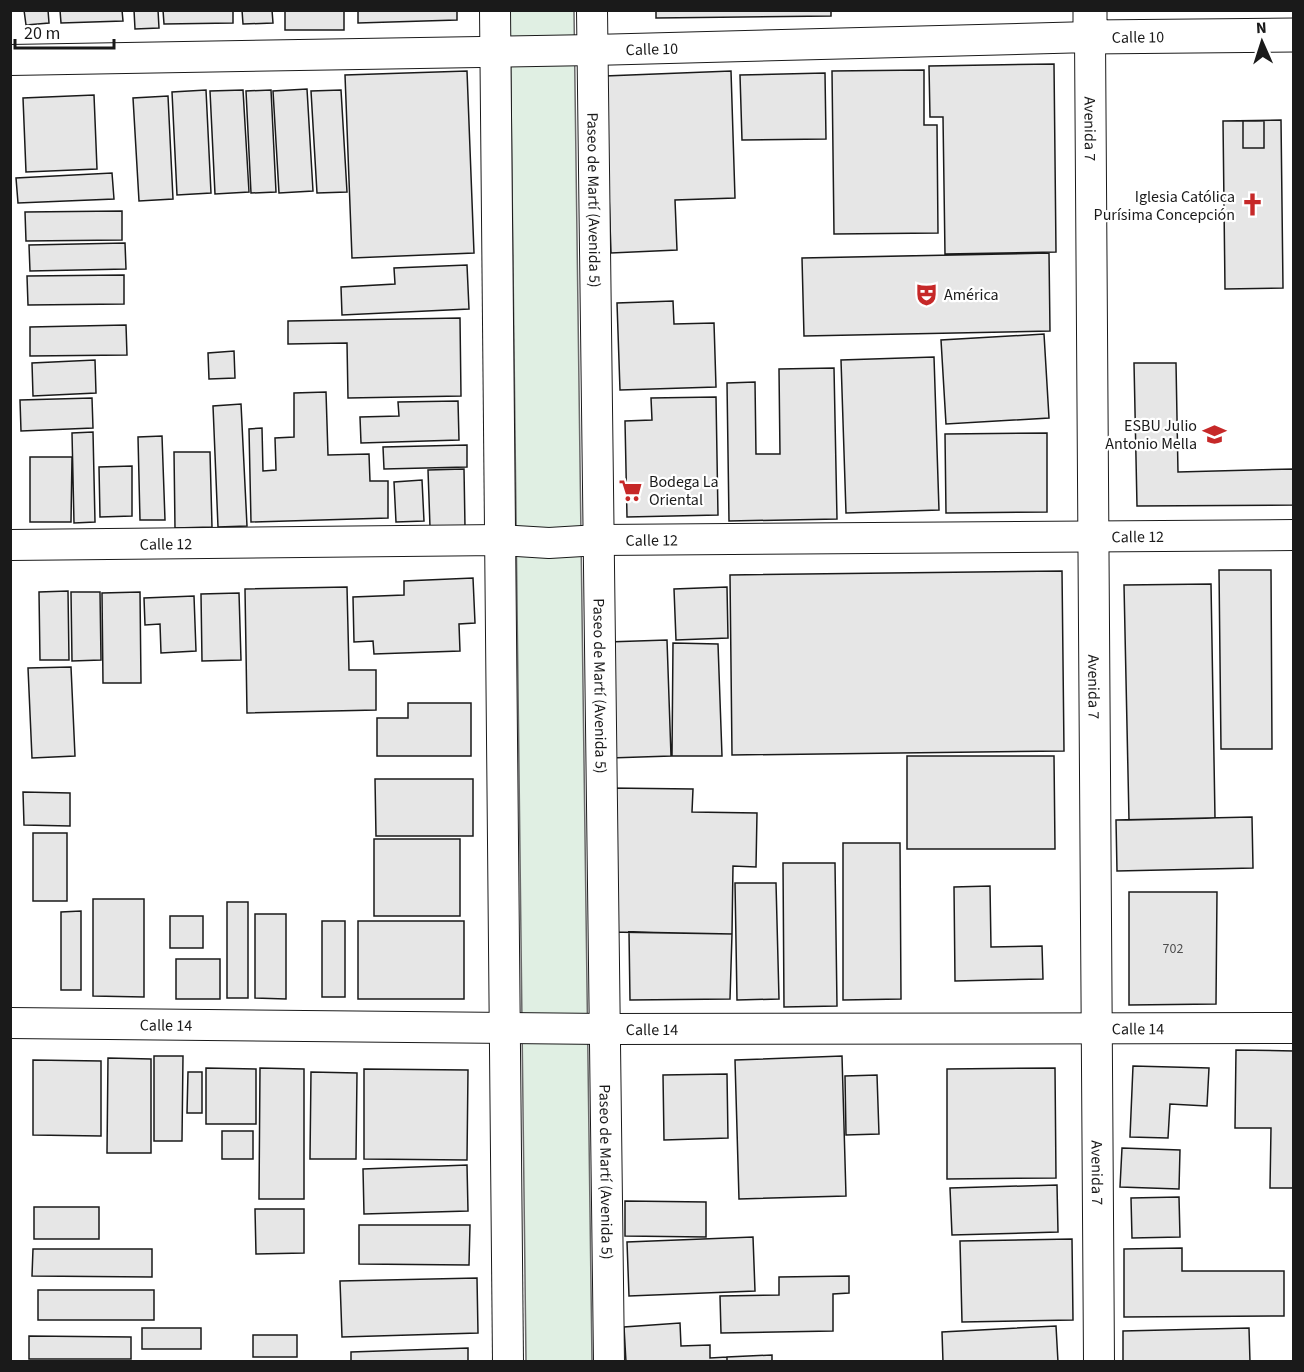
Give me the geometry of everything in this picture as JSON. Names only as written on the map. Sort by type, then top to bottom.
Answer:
[{"type":"street","points":[[495,10],[508,1362]]},
{"type":"street","name":"Paseo de Martí (Avenida 5)","points":[[592,10],[609,1362]]},
{"type":"street","name":"Calle 10","points":[[10,60],[593,50],[1090,24],[1293,35]]},
{"type":"street","name":"Avenida 7","points":[[1090,24],[1099,1362]]},
{"type":"street","name":"Calle 12","points":[[10,545],[500,540],[549,543],[599,540],[1293,535]]},
{"type":"street","name":"Calle 14","points":[[10,1023],[505,1026],[605,1029],[1293,1028]]},
{"type":"green space","points":[[510,11],[574,11],[592,1361],[526,1361]]},
{"type":"building","points":[[24,10],[48,10],[49,23],[26,25]]},
{"type":"building","points":[[60,10],[122,10],[123,21],[61,23]]},
{"type":"building","points":[[134,10],[158,10],[159,28],[135,29]]},
{"type":"building","points":[[163,10],[233,10],[233,23],[164,24]]},
{"type":"building","points":[[242,10],[272,10],[273,23],[243,24]]},
{"type":"building","points":[[285,10],[344,10],[344,30],[285,30]]},
{"type":"building","points":[[358,10],[457,10],[457,20],[358,23]]},
{"type":"building","points":[[656,10],[831,10],[831,16],[656,18]]},
{"type":"building","points":[[1054,64],[1056,252],[945,254],[943,117],[930,117],[929,66]]},
{"type":"building","points":[[924,70],[924,125],[937,125],[938,233],[834,234],[832,71]]},
{"type":"building","points":[[467,71],[474,253],[352,258],[345,75]]},
{"type":"building","points":[[731,71],[735,198],[675,200],[677,250],[611,253],[605,76]]},
{"type":"building","points":[[825,73],[826,139],[742,140],[740,75]]},
{"type":"building","points":[[307,89],[313,191],[279,193],[273,91]]},
{"type":"building","points":[[206,90],[211,193],[177,195],[172,92]]},
{"type":"building","points":[[243,90],[249,192],[215,194],[210,91]]},
{"type":"building","points":[[271,90],[276,192],[251,193],[246,91]]},
{"type":"building","points":[[341,90],[347,192],[317,193],[311,91]]},
{"type":"building","points":[[94,95],[97,169],[26,172],[23,98]]},
{"type":"building","points":[[168,96],[173,199],[139,201],[133,98]]},
{"type":"building","name":"Iglesia Católica Purísima Concepción","points":[[1281,120],[1283,288],[1225,289],[1223,121]]},
{"type":"building","points":[[1243,121],[1264,121],[1264,148],[1243,148]]},
{"type":"building","points":[[112,173],[114,199],[18,203],[16,178]]},
{"type":"building","points":[[122,211],[122,240],[26,241],[25,212]]},
{"type":"building","points":[[125,243],[126,269],[30,271],[29,245]]},
{"type":"building","name":"América","points":[[1049,253],[1050,331],[804,336],[802,258]]},
{"type":"building","points":[[467,265],[469,309],[342,315],[341,287],[395,284],[394,268]]},
{"type":"building","points":[[124,275],[124,304],[28,305],[27,276]]},
{"type":"building","points":[[673,301],[674,324],[714,323],[716,387],[620,390],[617,303]]},
{"type":"building","points":[[460,318],[461,396],[348,398],[347,343],[288,344],[288,321]]},
{"type":"building","points":[[126,325],[127,355],[30,356],[30,327]]},
{"type":"building","points":[[1044,334],[1049,418],[946,424],[941,340]]},
{"type":"building","points":[[234,351],[235,378],[209,379],[208,353]]},
{"type":"building","points":[[934,357],[939,510],[846,513],[841,360]]},
{"type":"building","points":[[95,360],[96,393],[33,396],[32,363]]},
{"type":"building","points":[[1134,363],[1176,363],[1178,472],[1294,469],[1294,505],[1137,506]]},
{"type":"building","points":[[834,368],[837,519],[729,521],[727,383],[755,382],[756,454],[780,454],[779,369]]},
{"type":"building","points":[[326,392],[328,455],[369,454],[370,481],[388,481],[388,518],[251,522],[249,429],[262,428],[263,471],[276,470],[275,438],[294,437],[294,393]]},
{"type":"building","points":[[716,397],[718,515],[627,517],[625,421],[652,420],[651,398]]},
{"type":"building","points":[[92,398],[93,428],[21,431],[20,400]]},
{"type":"building","points":[[458,401],[459,440],[361,443],[360,417],[399,416],[398,402]]},
{"type":"building","points":[[241,404],[247,526],[218,527],[213,406]]},
{"type":"building","points":[[93,432],[95,522],[74,523],[72,433]]},
{"type":"building","points":[[1047,433],[1047,512],[946,513],[945,434]]},
{"type":"building","points":[[162,436],[165,520],[140,520],[138,437]]},
{"type":"building","points":[[467,445],[467,467],[384,469],[383,447]]},
{"type":"building","points":[[174,452],[210,452],[212,527],[175,528]]},
{"type":"building","points":[[30,457],[72,457],[71,522],[30,522]]},
{"type":"building","points":[[132,466],[132,516],[100,517],[99,467]]},
{"type":"building","points":[[464,469],[465,527],[430,527],[428,470]]},
{"type":"building","points":[[422,480],[424,521],[396,522],[394,482]]},
{"type":"building","points":[[1219,570],[1271,570],[1272,749],[1221,749]]},
{"type":"building","points":[[1062,571],[1064,751],[732,755],[730,575]]},
{"type":"building","points":[[473,578],[475,623],[459,624],[460,651],[374,654],[373,641],[354,642],[353,597],[404,595],[404,581]]},
{"type":"building","points":[[1211,584],[1215,818],[1129,820],[1124,585]]},
{"type":"building","points":[[347,587],[349,670],[376,670],[376,710],[247,713],[245,589]]},
{"type":"building","points":[[727,587],[728,638],[676,640],[674,589]]},
{"type":"building","points":[[68,591],[69,660],[40,660],[39,592]]},
{"type":"building","points":[[71,592],[100,592],[101,660],[72,661]]},
{"type":"building","points":[[140,592],[141,683],[103,683],[102,593]]},
{"type":"building","points":[[239,593],[241,660],[202,661],[201,594]]},
{"type":"building","points":[[194,596],[196,651],[161,653],[160,624],[145,625],[144,598]]},
{"type":"building","points":[[667,640],[671,756],[610,758],[607,642]]},
{"type":"building","points":[[673,643],[718,644],[722,756],[672,756]]},
{"type":"building","points":[[71,667],[75,756],[32,758],[28,668]]},
{"type":"building","points":[[408,703],[471,703],[471,756],[377,756],[377,718],[408,718]]},
{"type":"building","points":[[907,756],[1054,756],[1055,849],[907,849]]},
{"type":"building","points":[[375,779],[473,779],[473,836],[376,836]]},
{"type":"building","points":[[609,788],[693,789],[692,812],[757,813],[756,867],[733,866],[732,934],[607,932]]},
{"type":"building","points":[[23,792],[70,793],[70,826],[24,825]]},
{"type":"building","points":[[1252,817],[1253,868],[1117,871],[1116,820]]},
{"type":"building","points":[[33,833],[67,833],[67,901],[33,901]]},
{"type":"building","points":[[374,839],[460,839],[460,916],[374,916]]},
{"type":"building","points":[[843,843],[900,843],[901,999],[843,1000]]},
{"type":"building","points":[[783,863],[835,863],[837,1006],[784,1007]]},
{"type":"building","points":[[735,883],[776,883],[779,999],[737,1000]]},
{"type":"building","points":[[990,886],[991,947],[1042,946],[1043,979],[955,981],[954,887]]},
{"type":"building","points":[[1129,892],[1217,892],[1216,1004],[1129,1005]]},
{"type":"building","points":[[93,899],[144,899],[144,997],[93,996]]},
{"type":"building","points":[[227,902],[248,902],[248,998],[227,998]]},
{"type":"building","points":[[81,911],[81,990],[61,990],[61,912]]},
{"type":"building","points":[[255,914],[286,914],[286,999],[255,998]]},
{"type":"building","points":[[170,916],[203,916],[203,948],[170,948]]},
{"type":"building","points":[[322,921],[345,921],[345,997],[322,997]]},
{"type":"building","points":[[358,921],[464,921],[464,999],[358,999]]},
{"type":"building","points":[[629,932],[732,934],[730,999],[630,1000]]},
{"type":"building","points":[[176,959],[220,959],[220,999],[176,999]]},
{"type":"building","points":[[1236,1050],[1294,1051],[1294,1188],[1270,1188],[1271,1128],[1235,1128]]},
{"type":"building","points":[[154,1056],[183,1056],[182,1141],[154,1141]]},
{"type":"building","points":[[842,1056],[846,1196],[739,1199],[735,1060]]},
{"type":"building","points":[[108,1058],[151,1059],[151,1153],[107,1153]]},
{"type":"building","points":[[33,1060],[101,1061],[101,1136],[33,1135]]},
{"type":"building","points":[[1133,1066],[1209,1068],[1207,1106],[1170,1104],[1168,1138],[1130,1137]]},
{"type":"building","points":[[206,1068],[256,1069],[256,1124],[206,1124]]},
{"type":"building","points":[[260,1068],[304,1069],[304,1199],[259,1199]]},
{"type":"building","points":[[1055,1068],[1056,1178],[947,1179],[947,1069]]},
{"type":"building","points":[[364,1069],[468,1070],[467,1160],[364,1159]]},
{"type":"building","points":[[188,1072],[202,1072],[202,1113],[187,1113]]},
{"type":"building","points":[[311,1072],[357,1073],[356,1159],[310,1159]]},
{"type":"building","points":[[727,1074],[728,1138],[664,1140],[663,1075]]},
{"type":"building","points":[[877,1075],[879,1134],[846,1135],[845,1076]]},
{"type":"building","points":[[222,1131],[253,1131],[253,1159],[222,1159]]},
{"type":"building","points":[[1122,1148],[1180,1150],[1179,1189],[1120,1187]]},
{"type":"building","points":[[467,1165],[468,1211],[364,1214],[363,1169]]},
{"type":"building","points":[[1057,1185],[1058,1232],[952,1235],[950,1188]]},
{"type":"building","points":[[1179,1197],[1180,1237],[1132,1238],[1131,1198]]},
{"type":"building","points":[[625,1201],[706,1202],[706,1237],[625,1236]]},
{"type":"building","points":[[34,1207],[99,1207],[99,1239],[34,1239]]},
{"type":"building","points":[[255,1209],[304,1209],[304,1253],[256,1254]]},
{"type":"building","points":[[359,1225],[470,1225],[469,1265],[359,1264]]},
{"type":"building","points":[[753,1237],[755,1291],[629,1296],[627,1242]]},
{"type":"building","points":[[1072,1239],[1073,1320],[962,1322],[960,1241]]},
{"type":"building","points":[[1182,1248],[1182,1271],[1284,1271],[1284,1316],[1124,1317],[1124,1249]]},
{"type":"building","points":[[33,1249],[152,1249],[152,1277],[32,1276]]},
{"type":"building","points":[[849,1276],[849,1293],[833,1294],[833,1331],[721,1333],[720,1296],[779,1295],[779,1277]]},
{"type":"building","points":[[477,1278],[478,1333],[342,1337],[340,1281]]},
{"type":"building","points":[[38,1290],[154,1290],[154,1320],[38,1320]]},
{"type":"building","points":[[680,1323],[681,1346],[710,1345],[710,1358],[727,1357],[727,1362],[626,1362],[624,1327]]},
{"type":"building","points":[[1056,1326],[1058,1362],[943,1362],[942,1332]]},
{"type":"building","points":[[142,1328],[201,1328],[201,1349],[142,1349]]},
{"type":"building","points":[[1249,1328],[1250,1362],[1123,1362],[1123,1331]]},
{"type":"building","points":[[253,1335],[297,1335],[297,1357],[253,1357]]},
{"type":"building","points":[[29,1336],[131,1337],[131,1359],[29,1359]]},
{"type":"building","points":[[468,1348],[468,1362],[351,1362],[351,1352]]},
{"type":"building","points":[[772,1355],[772,1362],[727,1362],[727,1357]]},
{"type":"place","name":"Iglesia Católica Purísima Concepción","points":[[1253,205]]},
{"type":"place","name":"América","points":[[926,294]]},
{"type":"place","name":"ESBU Julio Antonio Mella","points":[[1215,434]]},
{"type":"place","name":"Bodega La Oriental","points":[[631,490]]}]
